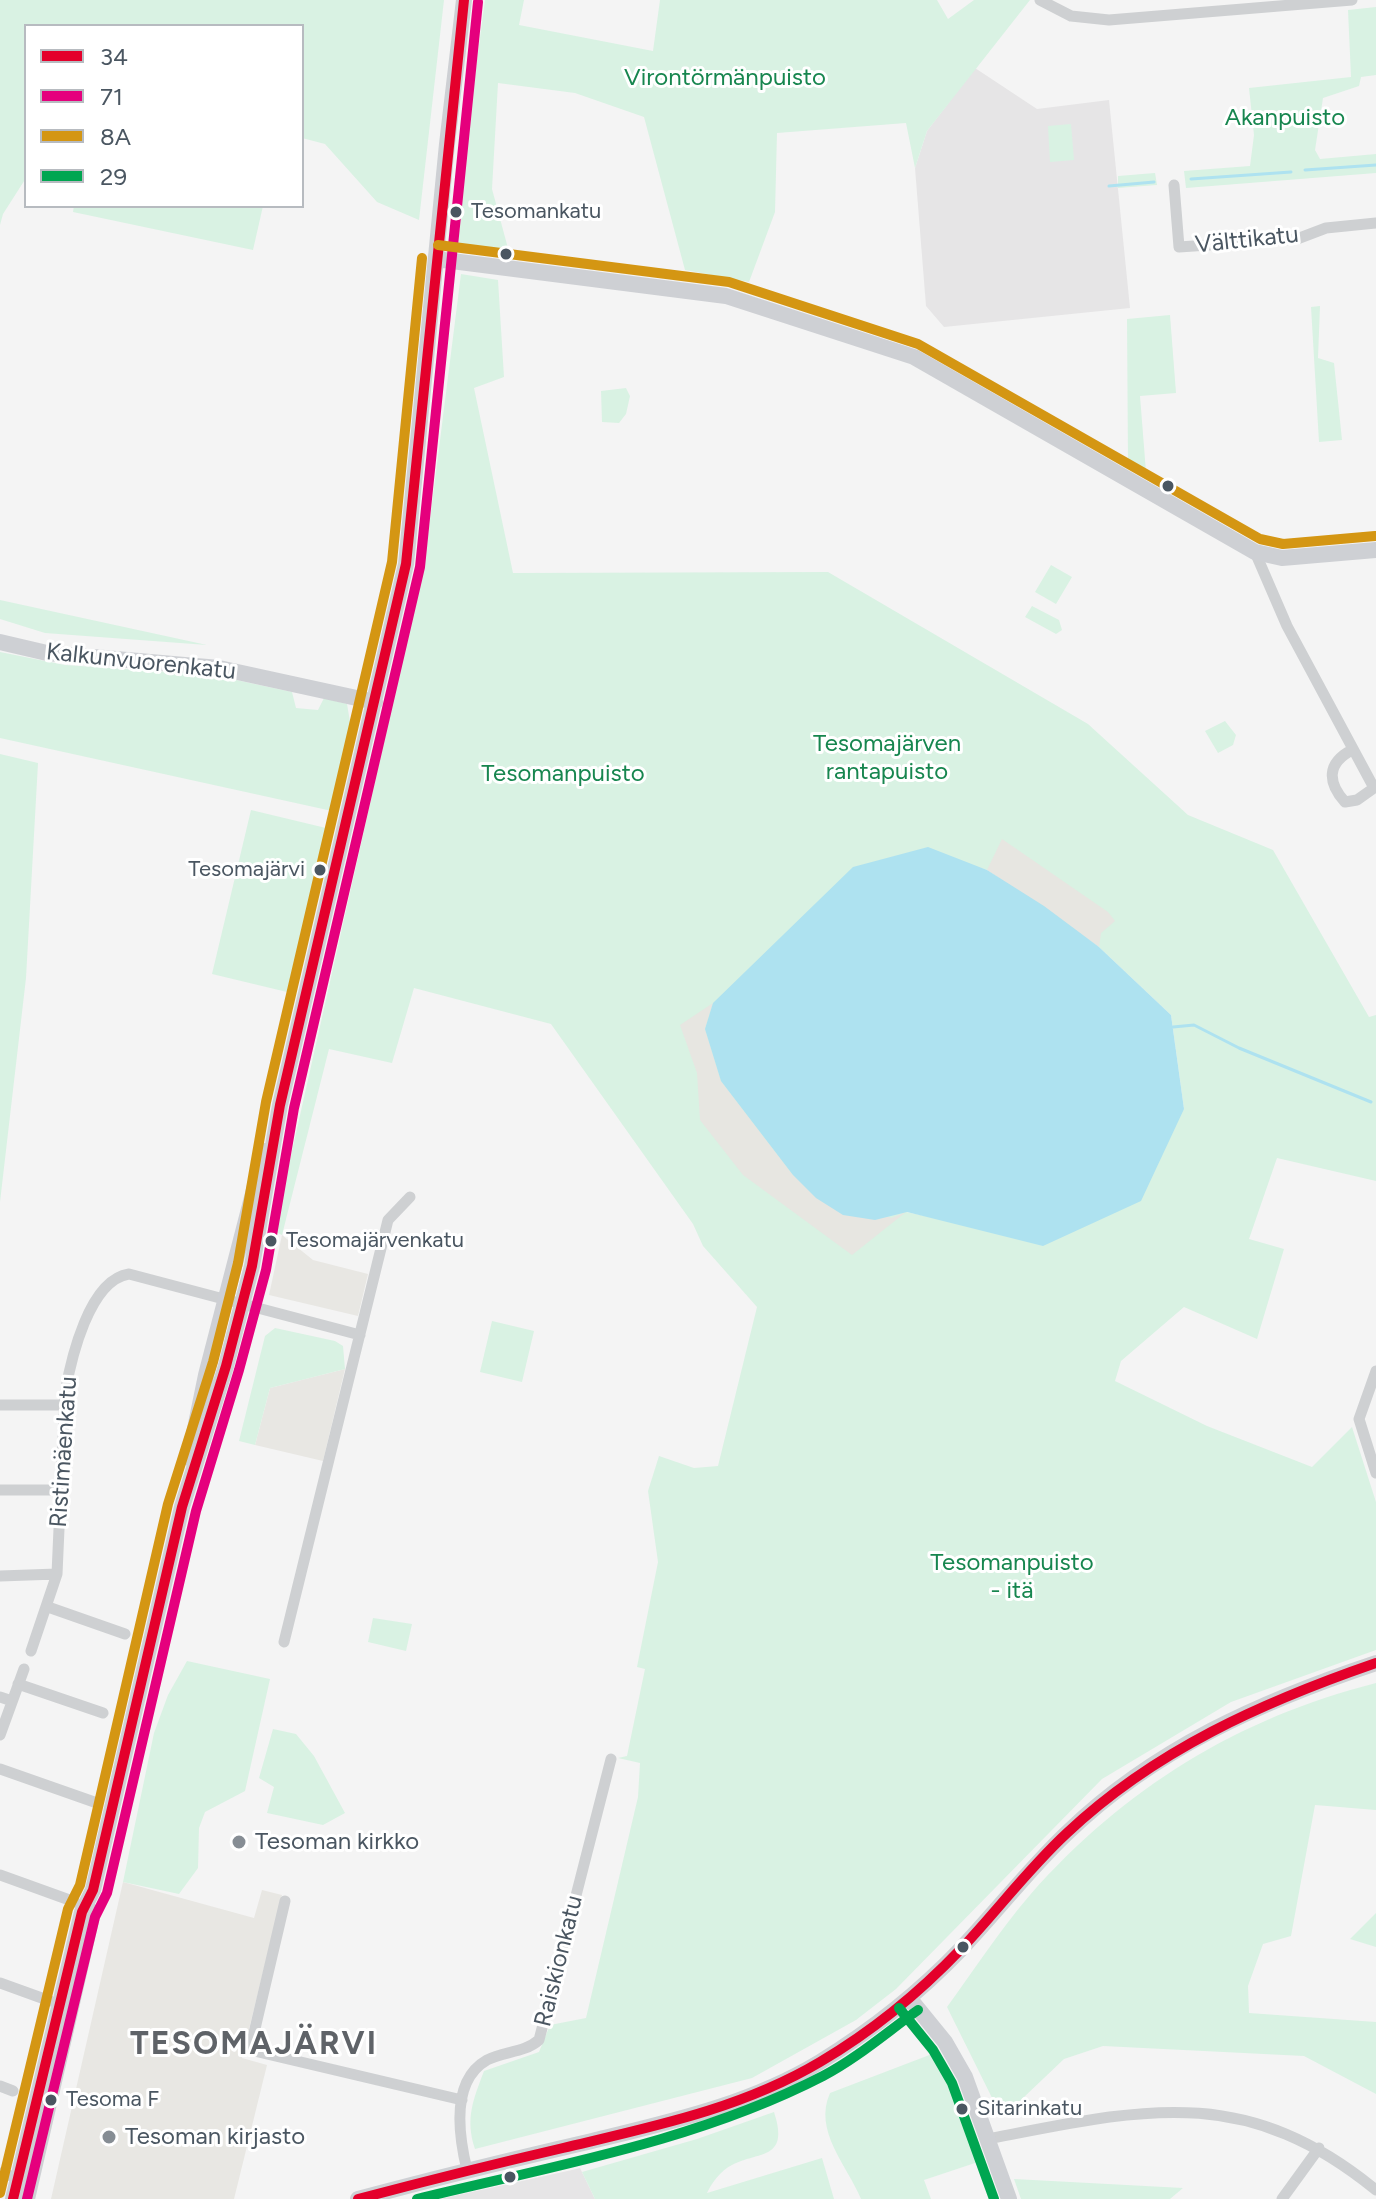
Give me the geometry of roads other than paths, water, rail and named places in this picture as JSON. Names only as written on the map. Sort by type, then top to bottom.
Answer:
[{"type":"main road","points":[[27,2199],[25,2179],[82,1912],[92,1894],[182,1507],[206,1375],[280,1105],[406,564],[464,0]]},
{"type":"main road","points":[[436,259],[726,296],[914,357],[1255,552],[1282,558],[1376,550]]},
{"type":"main road","name":"Kalkunvuorenkatu","points":[[0,642],[47,653],[219,668],[375,702]]},
{"type":"main road","points":[[182,1507],[243,1303],[265,1204],[280,1105]]},
{"type":"main road","points":[[358,2199],[657,2125],[752,2094],[818,2063],[910,1999],[962,1948],[1066,1833],[1140,1774],[1185,1742],[1232,1718],[1376,1663]]},
{"type":"main road","points":[[910,1999],[945,2042],[965,2077],[1009,2199]]},
{"type":"main road","points":[[13,2199],[25,2179]]},
{"type":"street","points":[[1040,0],[1071,16],[1109,20],[1352,0]]},
{"type":"street","name":"Välttikatu","points":[[1174,185],[1179,247],[1297,239],[1326,228],[1376,223]]},
{"type":"street","points":[[1255,552],[1281,613],[1374,788],[1357,800],[1345,802],[1333,789],[1331,776],[1334,765],[1352,750]]},
{"type":"street","points":[[284,1642],[388,1220],[396,1208],[410,1197]]},
{"type":"street","name":"Ristimäenkatu","points":[[31,1651],[57,1574],[64,1405],[69,1367],[84,1322],[111,1280],[129,1274],[225,1299]]},
{"type":"street","points":[[225,1299],[360,1335]]},
{"type":"street","points":[[1376,1371],[1359,1419],[1372,1448],[1376,1473]]},
{"type":"street","points":[[0,1405],[64,1405]]},
{"type":"street","points":[[0,1490],[61,1490]]},
{"type":"street","points":[[0,1576],[57,1574]]},
{"type":"street","points":[[48,1607],[125,1634]]},
{"type":"street","points":[[0,1735],[6,1699],[18,1684],[24,1669]]},
{"type":"street","points":[[18,1684],[103,1713]]},
{"type":"street","name":"Raiskionkatu","points":[[467,2170],[459,2132],[462,2100],[474,2072],[485,2061],[530,2048],[539,2040],[611,1759]]},
{"type":"street","points":[[0,1769],[97,1803]]},
{"type":"street","points":[[0,1875],[75,1902]]},
{"type":"street","points":[[285,1901],[250,2050],[462,2100]]},
{"type":"street","points":[[0,1983],[50,2001]]},
{"type":"street","points":[[0,2086],[13,2091]]},
{"type":"street","points":[[988,2139],[1091,2119],[1171,2112],[1250,2120],[1280,2129],[1319,2148],[1376,2190]]},
{"type":"street","points":[[1282,2199],[1319,2148]]},
{"type":"street","points":[[0,2173],[25,2179]]},
{"type":"water","points":[[928,847],[987,870],[1044,906],[1099,947],[1171,1015],[1184,1109],[1141,1201],[1043,1246],[907,1212],[875,1220],[843,1215],[816,1198],[793,1175],[721,1081],[705,1029],[713,1003],[853,867]]},
{"type":"waterway","points":[[1305,170],[1376,165]]},
{"type":"waterway","points":[[1191,179],[1291,172]]},
{"type":"waterway","points":[[1109,186],[1154,182]]},
{"type":"waterway","points":[[1173,1027],[1194,1025],[1239,1048],[1371,1102]]},
{"type":"place","name":"Tesomankatu","points":[[456,212]]},
{"type":"place","name":"Tesomajärvi","points":[[320,870]]},
{"type":"place","name":"Tesomajärvenkatu","points":[[271,1241]]},
{"type":"place","name":"Tesoman kirkko","points":[[239,1842]]},
{"type":"place","name":"Tesoma F","points":[[51,2100]]},
{"type":"place","name":"Sitarinkatu","points":[[962,2109]]},
{"type":"place","name":"Tesoman kirjasto","points":[[109,2137]]},
{"type":"district","name":"TESOMAJÄRVI","points":[[254,2045]]},
{"type":"park label","name":"Virontörmänpuisto","points":[[725,78]]},
{"type":"park label","name":"Akanpuisto","points":[[1285,118]]},
{"type":"park label","name":"Tesomajärven rantapuisto","points":[[887,758]]},
{"type":"park label","name":"Tesomanpuisto","points":[[563,774]]},
{"type":"park label","name":"Tesomanpuisto - itä","points":[[1012,1577]]}]
